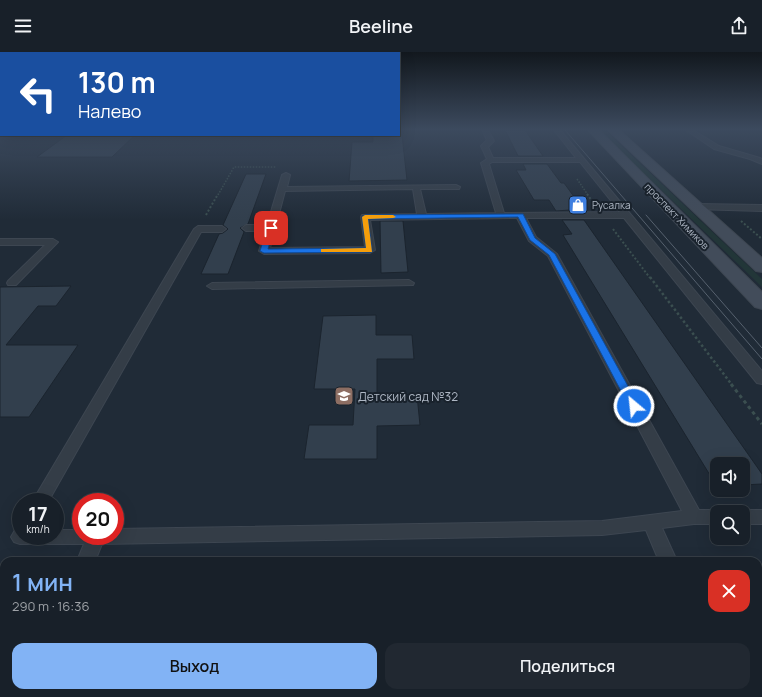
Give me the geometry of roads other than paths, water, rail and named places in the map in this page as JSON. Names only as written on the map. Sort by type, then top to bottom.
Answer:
[{"type":"main road","name":"проспект Химиков","points":[[622,160],[762,303]]},
{"type":"main road","name":"проспект Химиков","points":[[646,160],[762,267]]},
{"type":"lane","points":[[491,160],[485,163],[501,216]]},
{"type":"lane","points":[[582,160],[762,380]]},
{"type":"lane","points":[[286,175],[264,251],[352,255],[370,250],[365,217],[627,215]]},
{"type":"lane","points":[[416,187],[422,216]]},
{"type":"lane","points":[[282,188],[456,187]]},
{"type":"lane","points":[[698,207],[762,208]]},
{"type":"lane","points":[[520,216],[532,239],[552,254],[694,517]]},
{"type":"lane","points":[[246,228],[271,228]]},
{"type":"lane","points":[[45,493],[198,229],[222,229]]},
{"type":"lane","points":[[0,242],[53,242],[12,283]]},
{"type":"lane","points":[[351,273],[351,284]]},
{"type":"lane","points":[[212,286],[409,284]]},
{"type":"lane","points":[[124,537],[602,528],[694,517],[710,517]]},
{"type":"lane","points":[[750,517],[762,517]]},
{"type":"lane","points":[[651,522],[666,557]]},
{"type":"lane","points":[[88,557],[93,545]]},
{"type":"tram line","points":[[591,160],[762,359]]},
{"type":"tram line","points":[[646,215],[762,348]]},
{"type":"place","name":"Русалка","points":[[578,205]]},
{"type":"place","name":"Детский сад №32","points":[[344,396]]}]
